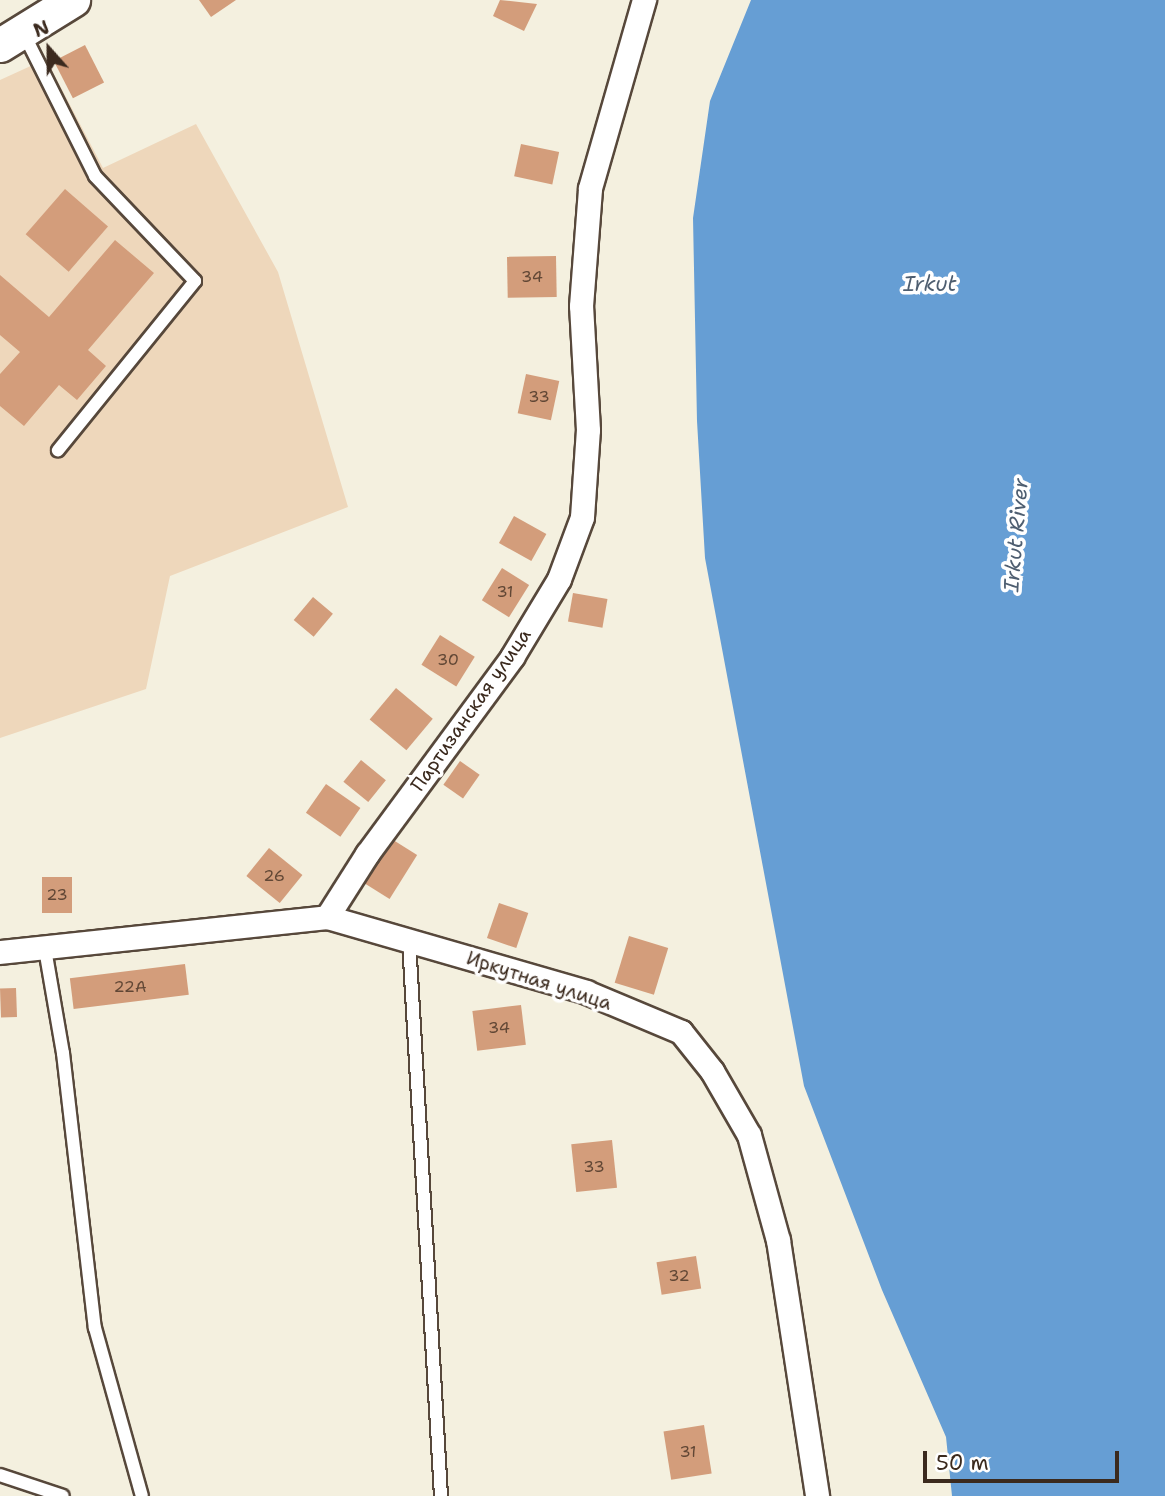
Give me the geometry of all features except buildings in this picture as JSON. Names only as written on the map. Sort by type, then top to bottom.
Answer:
[{"type":"street","points":[[12,39],[73,0]]},
{"type":"street","name":"Партизанская улица","points":[[327,917],[367,854],[512,657],[559,579],[582,517],[588,430],[581,306],[590,188],[644,0]]},
{"type":"street","points":[[0,952],[327,917]]},
{"type":"street","name":"Иркутная улица","points":[[327,917],[586,992],[681,1032],[712,1072],[749,1135],[778,1240],[817,1496]]},
{"type":"lane","points":[[12,39],[95,176],[195,281],[58,450]]},
{"type":"lane","points":[[409,941],[441,1496]]},
{"type":"lane","points":[[45,949],[63,1053],[95,1328],[142,1496]]},
{"type":"lane","points":[[0,1475],[63,1496]]},
{"type":"shaded area","points":[[46,59],[103,168],[196,124],[278,272],[348,507],[170,576],[146,689],[0,738],[0,80]]},
{"type":"water","name":"Irkut","points":[[751,0],[1165,0],[1165,1496],[952,1496],[946,1437],[882,1290],[804,1086],[705,558],[697,421],[693,218],[710,101]]},
{"type":"water label","name":"Irkut River","points":[[1016,535]]}]
